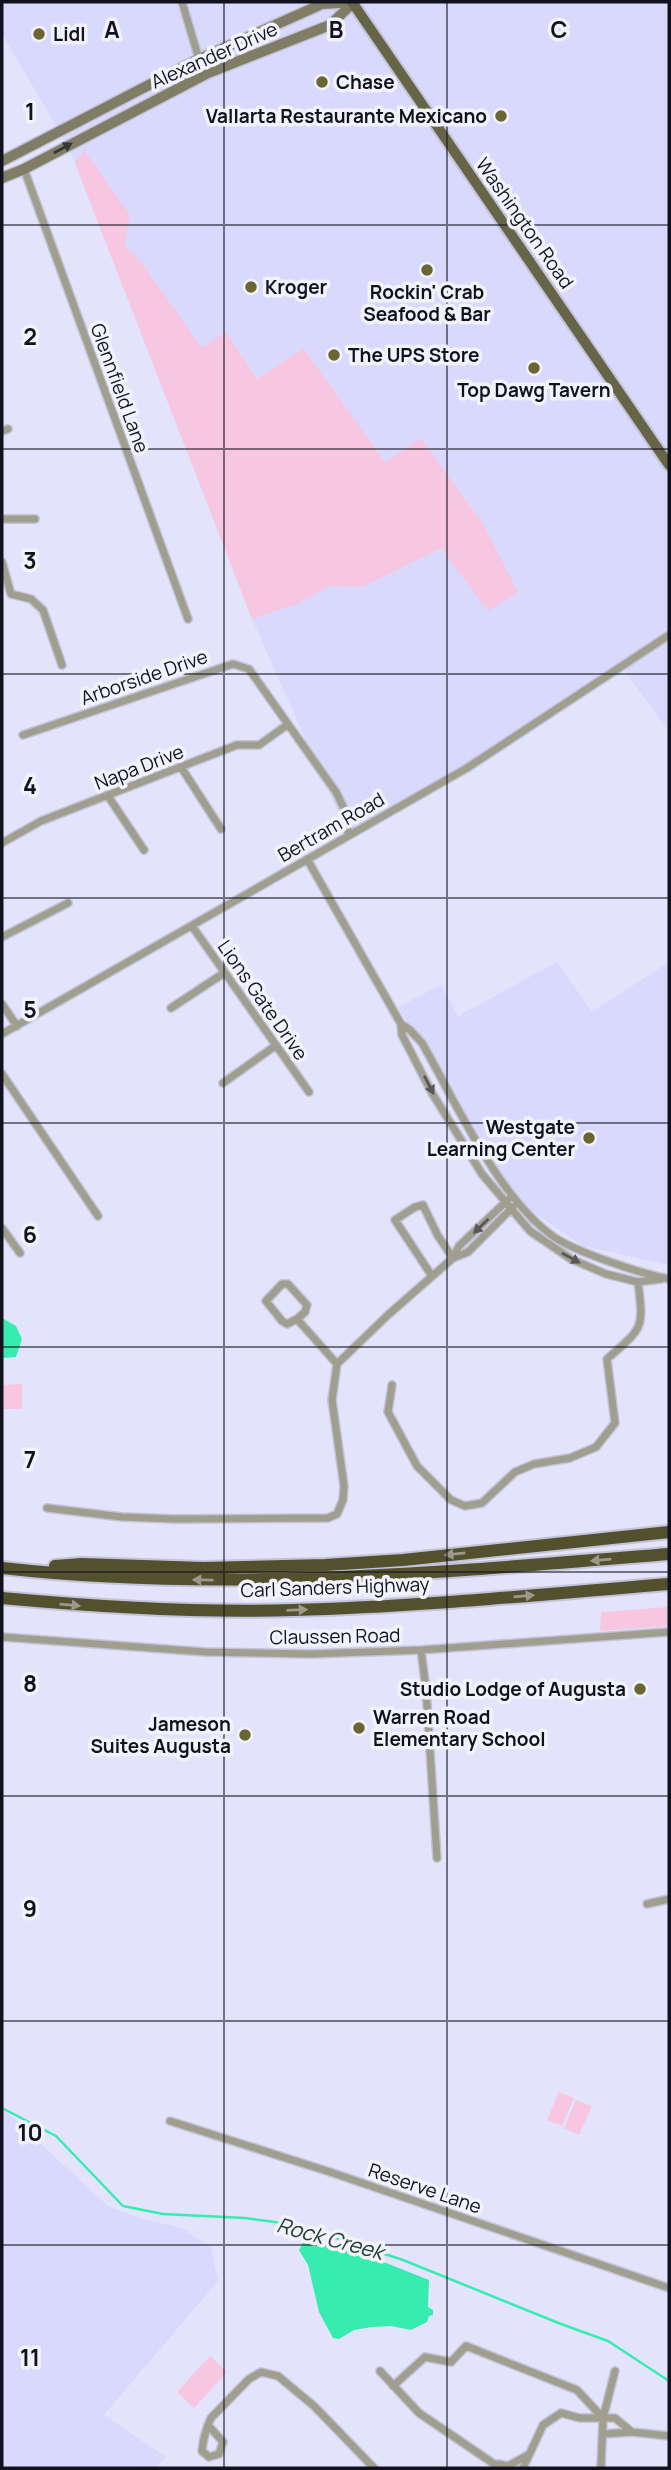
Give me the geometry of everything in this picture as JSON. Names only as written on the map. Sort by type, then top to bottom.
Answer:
[{"type":"highway","points":[[4,1568],[82,1564],[203,1568],[326,1565],[403,1560],[669,1532]]},
{"type":"highway","name":"Carl Sanders Highway","points":[[4,1568],[100,1576],[276,1580],[370,1577],[669,1554]]},
{"type":"highway","name":"Carl Sanders Highway","points":[[2,1598],[134,1608],[291,1611],[384,1607],[669,1584]]},
{"type":"main road","name":"Alexander Drive","points":[[2,161],[199,59],[322,4],[353,2]]},
{"type":"main road","name":"Alexander Drive","points":[[2,178],[208,72],[330,25],[353,2]]},
{"type":"main road","name":"Washington Road","points":[[353,2],[669,465]]},
{"type":"street","points":[[182,2],[199,59]]},
{"type":"street","name":"Glennfield Lane","points":[[24,169],[188,619]]},
{"type":"street","points":[[2,519],[35,519]]},
{"type":"street","points":[[2,562],[11,594]]},
{"type":"street","points":[[2,597],[11,594],[31,599],[43,610],[62,665]]},
{"type":"street","name":"Bertram Road","points":[[2,1034],[500,748],[669,635]]},
{"type":"street","name":"Arborside Drive","points":[[23,735],[233,664],[249,668],[336,792],[348,817],[348,835]]},
{"type":"street","name":"Napa Drive","points":[[2,843],[41,821],[237,745],[259,745],[288,725]]},
{"type":"street","points":[[181,767],[221,829]]},
{"type":"street","points":[[108,796],[144,850]]},
{"type":"street","points":[[307,859],[401,1024],[422,1043],[494,1169],[517,1203],[555,1237],[573,1247],[667,1279]]},
{"type":"street","points":[[2,937],[68,903]]},
{"type":"street","name":"Lions Gate Drive","points":[[192,926],[309,1092]]},
{"type":"street","points":[[171,1008],[224,973]]},
{"type":"street","points":[[2,1003],[16,1026]]},
{"type":"street","points":[[401,1024],[401,1035],[432,1093],[482,1174],[530,1231],[571,1259],[606,1274],[638,1282],[667,1279]]},
{"type":"street","points":[[223,1083],[275,1046]]},
{"type":"street","points":[[2,1074],[98,1216]]},
{"type":"street","points":[[453,1258],[459,1246],[512,1196]]},
{"type":"street","points":[[47,1508],[121,1517],[175,1519],[328,1518],[337,1514],[344,1500],[344,1486],[332,1399],[337,1364],[453,1258],[468,1252],[517,1203]]},
{"type":"street","points":[[432,1276],[395,1220],[423,1205],[438,1236],[453,1258]]},
{"type":"street","points":[[2,1230],[20,1253]]},
{"type":"street","points":[[392,1385],[388,1412],[417,1466],[451,1500],[465,1507],[482,1503],[515,1472],[534,1464],[570,1458],[596,1447],[615,1423],[607,1359],[633,1336],[643,1320],[638,1282]]},
{"type":"street","points":[[282,1284],[288,1284],[307,1305],[305,1312],[297,1319],[287,1324],[266,1301],[282,1284]]},
{"type":"street","points":[[297,1319],[337,1364]]},
{"type":"street","name":"Claussen Road","points":[[2,1637],[206,1652],[313,1654],[421,1650],[669,1632]]},
{"type":"street","points":[[421,1650],[437,1858]]},
{"type":"street","points":[[647,1904],[669,1899]]},
{"type":"street","name":"Reserve Lane","points":[[170,2121],[333,2173],[669,2288]]},
{"type":"street","points":[[393,2386],[425,2357],[451,2362],[466,2346],[577,2390],[603,2418]]},
{"type":"street","points":[[380,2371],[419,2413],[497,2466],[508,2466],[530,2453]]},
{"type":"street","points":[[601,2468],[603,2418],[615,2371]]},
{"type":"street","points":[[208,2425],[211,2418],[249,2379],[261,2372],[278,2376],[314,2406],[374,2468]]},
{"type":"street","points":[[523,2468],[542,2425],[561,2413],[580,2418],[615,2418],[632,2432]]},
{"type":"street","points":[[603,2434],[632,2432],[669,2435]]},
{"type":"shaded area","points":[[2,2],[669,2],[669,732],[624,670],[348,835],[252,619],[68,146],[2,34]]},
{"type":"shaded area","points":[[84,150],[130,215],[124,245],[141,262],[202,348],[226,332],[257,379],[303,348],[385,462],[421,438],[483,524],[518,592],[488,611],[441,548],[362,587],[330,586],[296,604],[252,619],[75,163]]},
{"type":"shaded area","points":[[557,962],[592,1012],[669,962],[669,1265],[583,1246],[526,1207],[500,1173],[398,1007],[441,985],[458,1016]]},
{"type":"shaded area","points":[[2,1318],[16,1326],[22,1339],[16,1357],[2,1358]]},
{"type":"shaded area","points":[[22,1384],[22,1409],[2,1409],[2,1385]]},
{"type":"shaded area","points":[[669,1607],[669,1626],[600,1631],[601,1612]]},
{"type":"shaded area","points":[[559,2092],[574,2098],[562,2126],[547,2120]]},
{"type":"shaded area","points":[[576,2100],[592,2106],[579,2135],[564,2128]]},
{"type":"shaded area","points":[[2,2108],[108,2206],[139,2218],[182,2228],[211,2247],[218,2281],[104,2415],[166,2457],[155,2468],[2,2468]]},
{"type":"shaded area","points":[[310,2241],[356,2251],[429,2280],[428,2307],[433,2310],[433,2315],[429,2316],[427,2322],[411,2330],[391,2326],[372,2327],[354,2330],[339,2339],[333,2338],[319,2312],[308,2265],[299,2250],[303,2243]]},
{"type":"shaded area","points":[[210,2356],[227,2372],[194,2408],[177,2392]]},
{"type":"waterway","name":"Rock Creek","points":[[2,2108],[56,2136],[123,2206],[163,2214],[245,2218],[296,2225],[403,2260],[608,2341],[669,2381]]},
{"type":"place","name":"Lidl","points":[[39,34]]},
{"type":"place","name":"Chase","points":[[322,82]]},
{"type":"place","name":"Vallarta Restaurante Mexicano","points":[[501,116]]},
{"type":"place","name":"Rockin' Crab Seafood & Bar","points":[[427,270]]},
{"type":"place","name":"Kroger","points":[[251,287]]},
{"type":"place","name":"The UPS Store","points":[[334,355]]},
{"type":"place","name":"Top Dawg Tavern","points":[[534,368]]},
{"type":"place","name":"Westgate Learning Center","points":[[589,1138]]},
{"type":"place","name":"Studio Lodge of Augusta","points":[[640,1689]]},
{"type":"place","name":"Warren Road Elementary School","points":[[359,1728]]},
{"type":"place","name":"Jameson Suites Augusta","points":[[245,1735]]}]
